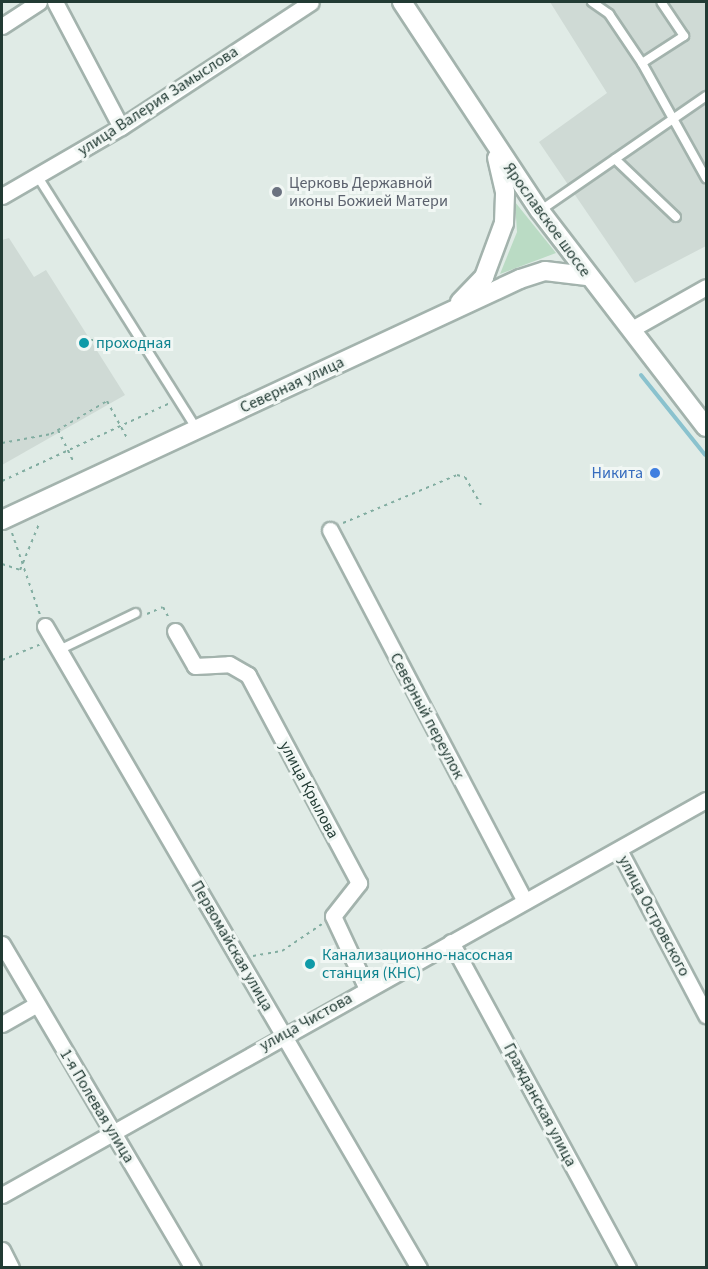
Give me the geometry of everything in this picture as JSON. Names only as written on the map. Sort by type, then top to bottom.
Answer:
[{"type":"main road","name":"Ярославское шоссе","points":[[402,2],[488,138],[540,211],[587,276],[706,427]]},
{"type":"main road","points":[[447,313],[484,277],[504,224],[503,183],[488,138]]},
{"type":"main road","name":"Северная улица","points":[[2,520],[447,313],[545,272],[587,276]]},
{"type":"street","points":[[2,26],[39,2]]},
{"type":"street","points":[[55,2],[121,127]]},
{"type":"street","name":"улица Валерия Замыслова","points":[[2,196],[39,177],[121,127],[311,2]]},
{"type":"street","points":[[630,330],[706,287]]},
{"type":"street","name":"Северный переулок","points":[[330,530],[525,902]]},
{"type":"street","name":"Первомайская улица","points":[[45,626],[419,1268]]},
{"type":"street","name":"улица Крылова","points":[[175,631],[195,666],[229,664],[248,675],[359,883],[333,916]]},
{"type":"street","name":"улица Чистова","points":[[2,1195],[283,1035],[706,800]]},
{"type":"street","name":"улица Островского","points":[[619,850],[706,1015]]},
{"type":"street","points":[[333,916],[367,989]]},
{"type":"street","name":"Гражданская улица","points":[[452,942],[628,1268]]},
{"type":"street","name":"1-я Полевая улица","points":[[2,944],[193,1268]]},
{"type":"street","points":[[2,1024],[37,1004]]},
{"type":"street","points":[[2,1251],[11,1268]]},
{"type":"lane","points":[[592,2],[609,14],[642,63],[706,178]]},
{"type":"lane","points":[[642,63],[684,36],[662,3]]},
{"type":"lane","points":[[540,211],[673,116],[706,96]]},
{"type":"lane","points":[[615,159],[676,217]]},
{"type":"lane","points":[[39,177],[197,429]]},
{"type":"lane","points":[[56,644],[136,613]]},
{"type":"path","points":[[90,340],[141,341]]},
{"type":"path","points":[[2,481],[178,399]]},
{"type":"path","points":[[2,443],[58,430],[107,401],[127,438]]},
{"type":"path","points":[[58,430],[74,463]]},
{"type":"path","points":[[330,530],[399,495],[457,475],[465,477],[482,505]]},
{"type":"path","points":[[20,570],[39,524]]},
{"type":"path","points":[[13,536],[20,570],[45,626]]},
{"type":"path","points":[[2,564],[20,570]]},
{"type":"path","points":[[136,613],[163,607],[175,631]]},
{"type":"path","points":[[2,660],[56,644]]},
{"type":"path","points":[[238,958],[282,951],[333,916]]},
{"type":"shaded area","points":[[550,2],[706,2],[706,246],[635,283],[539,142],[607,93]]},
{"type":"shaded area","points":[[9,238],[34,277],[46,270],[125,395],[2,465],[2,240]]},
{"type":"green space","points":[[515,202],[556,253],[500,274],[517,232]]},
{"type":"waterway","points":[[641,375],[705,455]]},
{"type":"place","name":"Церковь Державной иконы Божией Матери","points":[[277,192]]},
{"type":"place","name":"проходная","points":[[84,343]]},
{"type":"place","name":"Никита","points":[[655,473]]},
{"type":"place","name":"Канализационно-насосная станция (КНС)","points":[[310,964]]}]
